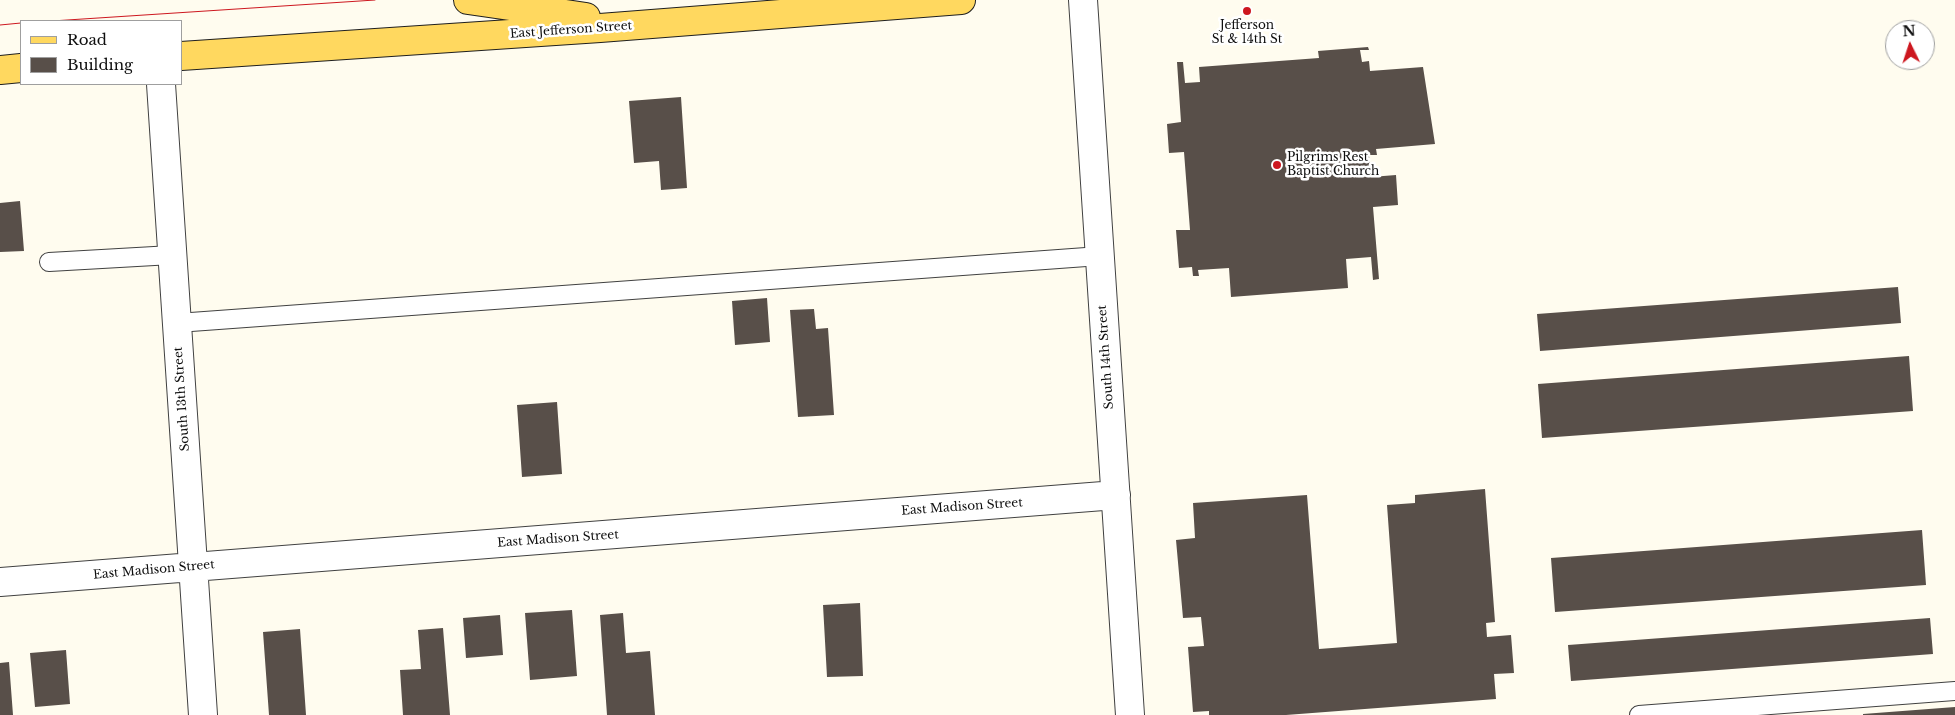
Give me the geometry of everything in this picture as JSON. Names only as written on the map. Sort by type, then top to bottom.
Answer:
[{"type":"main road","points":[[468,0],[637,25]]},
{"type":"main road","name":"East Jefferson Street","points":[[182,56],[637,25],[961,0]]},
{"type":"main road","points":[[0,70],[20,68]]},
{"type":"street","name":"South 14th Street","points":[[1083,0],[1130,715]]},
{"type":"street","name":"South 13th Street","points":[[161,85],[203,715]]},
{"type":"street","name":"East Madison Street","points":[[0,582],[1116,495]]},
{"type":"lane","points":[[48,262],[172,254]]},
{"type":"lane","points":[[177,323],[1100,256]]},
{"type":"lane","points":[[1639,715],[1955,691]]},
{"type":"building","name":"Pilgrims Rest Baptist Church","points":[[1368,47],[1369,50],[1360,50],[1362,62],[1369,61],[1370,71],[1423,67],[1435,144],[1376,149],[1377,155],[1369,155],[1371,177],[1396,175],[1398,205],[1373,207],[1379,279],[1373,280],[1371,257],[1346,259],[1348,288],[1231,297],[1229,268],[1198,270],[1199,276],[1193,276],[1192,267],[1179,268],[1176,230],[1190,230],[1184,152],[1169,153],[1167,124],[1181,122],[1177,62],[1183,62],[1185,83],[1200,82],[1199,67],[1319,58],[1318,51]]},
{"type":"building","points":[[681,97],[687,188],[661,190],[659,161],[634,163],[629,101]]},
{"type":"building","points":[[20,201],[24,251],[0,252],[0,203]]},
{"type":"building","points":[[1898,287],[1901,323],[1540,351],[1537,314]]},
{"type":"building","points":[[767,298],[770,342],[735,345],[732,301]]},
{"type":"building","points":[[814,309],[816,329],[828,328],[834,415],[798,417],[790,310]]},
{"type":"building","points":[[1909,356],[1913,411],[1542,438],[1538,384]]},
{"type":"building","points":[[557,402],[562,474],[522,477],[517,405]]},
{"type":"building","points":[[1485,489],[1495,622],[1486,623],[1487,637],[1511,635],[1514,673],[1494,674],[1496,699],[1286,715],[1209,715],[1209,711],[1193,712],[1188,647],[1204,646],[1201,617],[1183,618],[1176,540],[1195,538],[1193,503],[1307,495],[1319,649],[1397,643],[1387,505],[1415,503],[1415,495]]},
{"type":"building","points":[[1922,530],[1926,585],[1555,612],[1551,558]]},
{"type":"building","points":[[860,603],[863,676],[827,677],[823,605]]},
{"type":"building","points":[[572,610],[577,676],[530,680],[525,613]]},
{"type":"building","points":[[623,613],[626,653],[650,651],[655,715],[607,715],[600,615]]},
{"type":"building","points":[[500,615],[503,655],[466,658],[463,618]]},
{"type":"building","points":[[1930,618],[1933,654],[1571,681],[1568,645]]},
{"type":"building","points":[[443,628],[450,715],[403,715],[400,670],[421,669],[418,630]]},
{"type":"building","points":[[300,629],[306,715],[269,715],[263,632]]},
{"type":"building","points":[[66,650],[70,704],[35,707],[30,653]]},
{"type":"building","points":[[9,662],[13,715],[0,715],[0,663]]},
{"type":"building","points":[[1955,707],[1955,715],[1863,715],[1863,714]]},
{"type":"tram line","points":[[67,20],[375,0]]},
{"type":"tram line","points":[[0,25],[20,23]]},
{"type":"place","name":"Jefferson St & 14th St","points":[[1247,11]]},
{"type":"place","name":"Pilgrims Rest Baptist Church","points":[[1277,165]]}]
